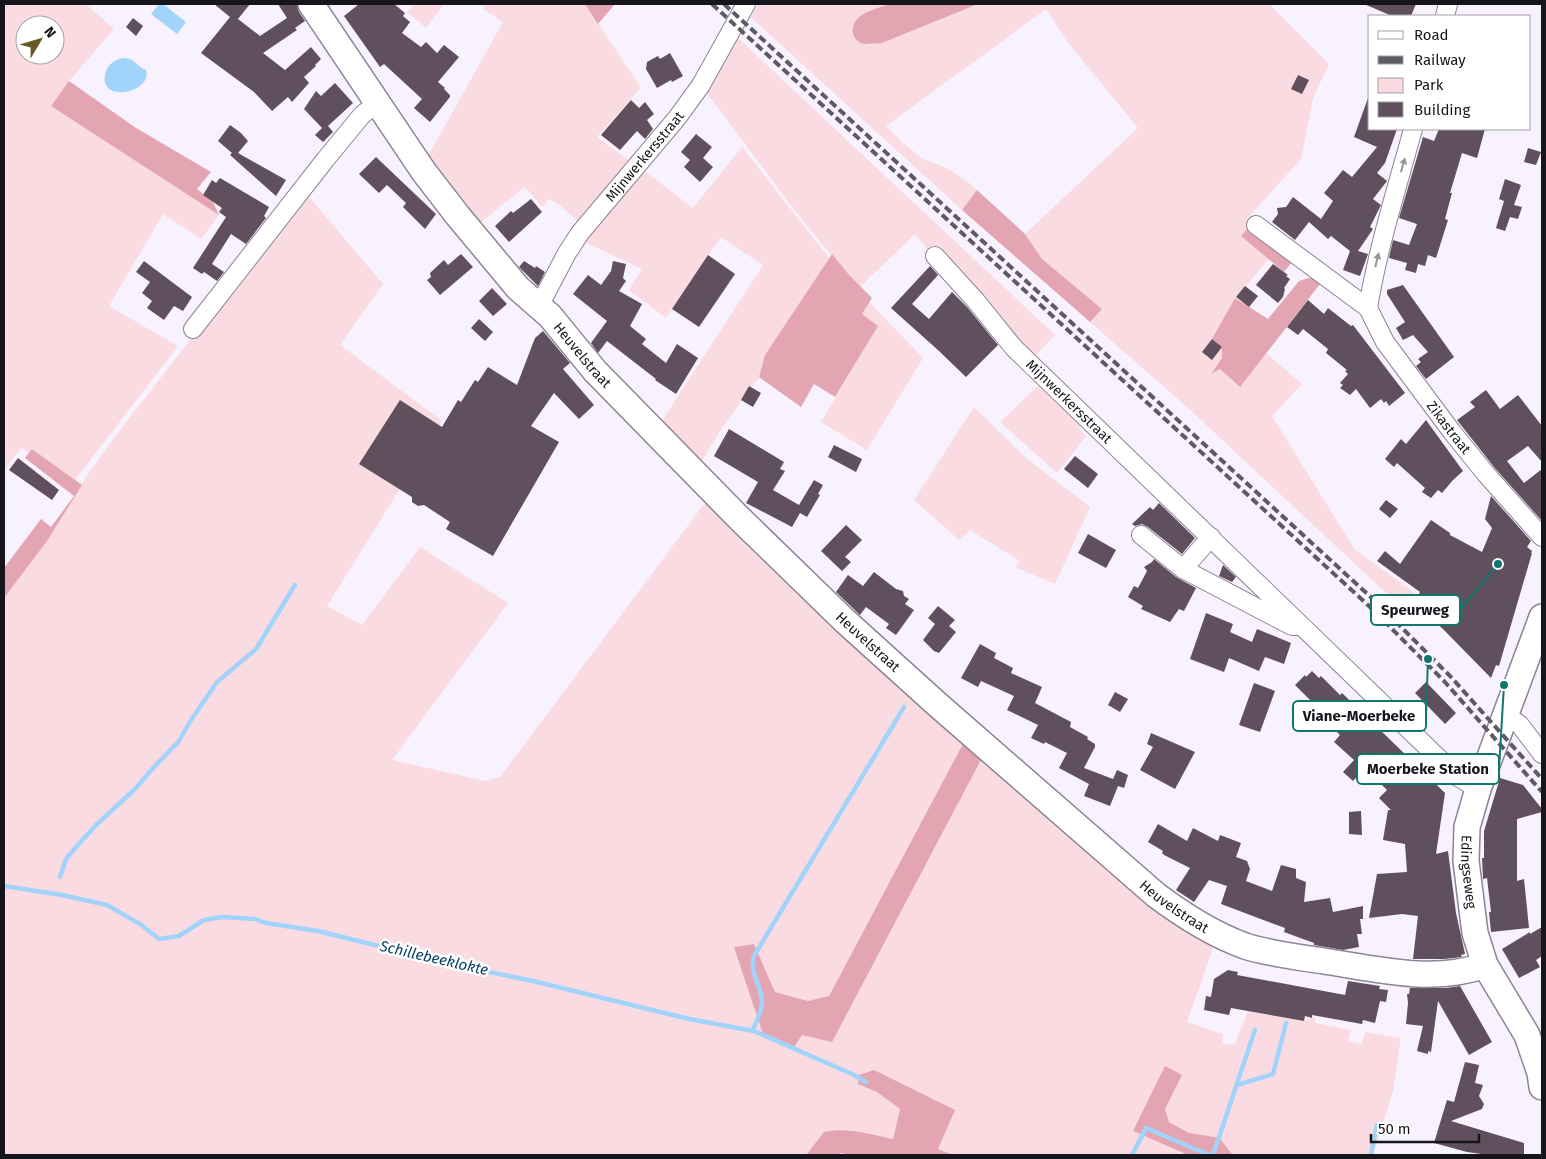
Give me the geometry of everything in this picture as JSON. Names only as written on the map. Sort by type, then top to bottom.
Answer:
[{"type":"street","name":"Heuvelstraat","points":[[310,4],[424,172],[463,223],[518,288],[539,306],[566,335],[595,372],[845,621],[938,705],[1156,895],[1184,916],[1213,933],[1246,946],[1280,954],[1408,974],[1441,973],[1474,969],[1485,965]]},
{"type":"street","name":"Mijnwerkersstraat","points":[[539,306],[580,233],[677,118],[701,85],[746,4]]},
{"type":"street","points":[[193,329],[307,181],[362,114],[376,103]]},
{"type":"street","points":[[1368,308],[1374,272],[1413,130]]},
{"type":"street","name":"Zikastraat","points":[[1256,225],[1368,308],[1385,342],[1452,432],[1492,481],[1542,536]]},
{"type":"street","name":"Mijnwerkersstraat","points":[[936,256],[1014,348],[1458,777],[1478,789]]},
{"type":"street","name":"Mijnwerkersstraat","points":[[1142,535],[1183,569],[1292,626],[1303,626]]},
{"type":"street","points":[[1183,569],[1211,537]]},
{"type":"street","name":"Edingseweg","points":[[1541,623],[1478,789],[1468,827],[1466,861],[1475,933],[1485,965],[1534,1033],[1542,1087]]},
{"type":"street","points":[[1506,715],[1520,725],[1542,754]]},
{"type":"green space","points":[[4,4],[86,4],[114,29],[69,81],[52,106],[219,215],[201,239],[163,214],[109,306],[178,346],[75,480],[32,449],[29,453],[21,448],[4,470]]},
{"type":"green space","points":[[414,4],[444,4],[426,28],[407,12]]},
{"type":"green space","points":[[486,4],[585,4],[641,88],[597,137],[635,165],[580,223],[561,206],[549,199],[542,207],[525,187],[480,223],[428,156],[503,22],[483,9]]},
{"type":"green space","points":[[758,4],[888,4],[861,15],[855,39],[864,44],[882,43],[978,4],[1269,4],[1329,64],[1313,98],[1301,159],[1245,221],[1250,226],[1241,236],[1269,259],[1235,298],[1213,339],[1222,347],[1222,358],[1212,373],[1220,369],[1240,386],[1266,353],[1302,384],[1272,416],[1355,550],[1415,593],[1401,607],[1186,406],[1090,322],[1102,309],[1042,259],[1025,234],[1138,128],[1066,40],[1046,9],[886,126],[904,144],[925,160],[945,167],[977,190],[962,210],[751,17]]},
{"type":"green space","points":[[737,37],[1055,335],[1034,357],[936,259],[915,234],[860,287],[799,216],[706,92]]},
{"type":"green space","points":[[742,147],[829,258],[765,355],[759,377],[722,428],[700,464],[660,424],[763,265],[721,237],[666,318],[629,290],[642,269],[580,240],[643,170],[693,208]]},
{"type":"green space","points":[[305,192],[383,284],[340,345],[442,421],[327,606],[362,625],[420,547],[508,603],[392,760],[485,781],[500,777],[707,500],[965,740],[829,996],[808,1001],[775,992],[754,944],[735,947],[802,1035],[832,1041],[983,756],[1214,946],[1187,1022],[1223,1034],[1223,1044],[1235,1044],[1248,1011],[1304,1021],[1315,1017],[1315,1023],[1351,1030],[1348,1041],[1362,1044],[1365,1032],[1401,1038],[1393,1091],[1373,1155],[1233,1155],[1221,1140],[1215,1137],[1189,1133],[1169,1122],[1165,1109],[1182,1075],[1133,1131],[1188,1155],[953,1155],[938,1150],[954,1110],[858,1084],[877,1092],[900,1109],[893,1139],[850,1130],[824,1132],[806,1155],[4,1155],[4,598],[47,541],[88,474],[121,429]]},
{"type":"green space","points":[[869,302],[923,358],[867,450],[821,422],[878,326],[862,314]]},
{"type":"green space","points":[[1043,381],[1084,421],[1079,429],[1086,436],[1057,473],[1000,422]]},
{"type":"green space","points":[[974,407],[1026,458],[1090,507],[1055,584],[1015,567],[1020,561],[970,530],[959,540],[914,500]]},
{"type":"shaded area","points":[[585,4],[615,4],[598,24]]},
{"type":"shaded area","points":[[888,4],[978,4],[882,43],[860,43],[853,33],[856,21],[865,13]]},
{"type":"shaded area","points":[[69,81],[136,128],[211,172],[197,189],[213,202],[219,215],[51,106]]},
{"type":"shaded area","points":[[977,190],[1025,234],[1042,259],[1102,309],[1090,322],[962,210]]},
{"type":"shaded area","points":[[1250,226],[1292,262],[1284,272],[1241,236]]},
{"type":"shaded area","points":[[832,254],[872,298],[862,314],[878,326],[835,397],[814,384],[801,407],[759,377],[765,355]]},
{"type":"shaded area","points":[[1312,277],[1320,284],[1240,387],[1220,369],[1211,374],[1222,358],[1222,347],[1212,339],[1235,298],[1268,319],[1299,281]]},
{"type":"shaded area","points":[[32,449],[82,485],[47,541],[4,598],[4,568],[41,519],[51,527],[74,496],[25,458]]},
{"type":"shaded area","points":[[965,740],[983,756],[832,1042],[802,1035],[794,1047],[763,1034],[734,947],[754,944],[775,992],[808,1001],[829,996]]},
{"type":"shaded area","points":[[1165,1066],[1182,1075],[1165,1109],[1169,1122],[1189,1133],[1215,1137],[1221,1140],[1233,1155],[1188,1155],[1133,1131]]},
{"type":"shaded area","points":[[874,1070],[955,1110],[938,1149],[953,1155],[848,1155],[841,1153],[839,1155],[806,1155],[824,1132],[842,1130],[893,1139],[900,1109],[877,1092],[858,1084],[859,1075]]},
{"type":"water","points":[[159,4],[163,4],[186,22],[177,34],[151,14]]},
{"type":"water","points":[[125,58],[131,59],[146,70],[146,78],[142,85],[134,89],[116,92],[109,88],[105,82],[106,71],[113,62]]},
{"type":"building","points":[[214,4],[250,4],[238,19],[260,36],[287,18],[278,4],[297,4],[299,12],[305,21],[295,28],[297,30],[263,53],[285,70],[311,47],[321,59],[304,77],[309,83],[292,102],[288,97],[272,111],[254,92],[201,53],[230,17]]},
{"type":"building","points":[[359,4],[394,4],[405,13],[403,16],[410,22],[402,33],[421,47],[426,42],[437,53],[444,45],[459,57],[438,82],[445,88],[450,97],[430,122],[414,108],[422,99],[384,64],[380,67],[344,16]]},
{"type":"building","points":[[1364,4],[1416,4],[1411,15],[1390,15]]},
{"type":"building","points":[[133,18],[143,26],[136,36],[126,27]]},
{"type":"building","points":[[670,53],[683,76],[657,88],[646,69],[647,62],[658,56],[660,59]]},
{"type":"building","points":[[1298,75],[1309,80],[1302,94],[1291,89]]},
{"type":"building","points":[[335,83],[353,103],[328,126],[333,132],[323,142],[315,135],[322,128],[304,109],[316,91],[321,96]]},
{"type":"building","points":[[1368,98],[1368,130],[1397,130],[1385,163],[1377,173],[1387,181],[1373,199],[1381,205],[1370,227],[1373,229],[1358,251],[1368,254],[1360,276],[1343,270],[1350,251],[1331,236],[1328,239],[1309,222],[1295,240],[1272,222],[1278,214],[1277,208],[1286,207],[1293,197],[1321,219],[1333,201],[1324,193],[1343,170],[1352,177],[1377,147],[1354,137]]},
{"type":"building","points":[[631,100],[639,108],[645,102],[654,114],[647,120],[653,129],[645,139],[637,131],[620,150],[601,135]]},
{"type":"building","points":[[230,125],[248,141],[238,153],[286,180],[276,196],[230,155],[232,153],[218,141]]},
{"type":"building","points":[[1439,130],[1485,130],[1477,158],[1462,153],[1450,193],[1452,193],[1445,219],[1448,220],[1436,258],[1428,255],[1425,266],[1418,264],[1416,273],[1405,270],[1407,263],[1389,258],[1393,240],[1409,245],[1417,224],[1399,218],[1423,137],[1434,141]]},
{"type":"building","points":[[696,134],[712,147],[703,158],[713,167],[700,182],[684,167],[690,160],[681,152]]},
{"type":"building","points":[[1528,148],[1541,152],[1536,165],[1524,162]]},
{"type":"building","points":[[376,157],[436,214],[425,229],[403,207],[406,203],[387,185],[379,193],[359,174]]},
{"type":"building","points":[[220,178],[269,207],[264,216],[266,218],[246,244],[231,234],[212,264],[224,272],[217,281],[204,272],[202,274],[193,268],[226,217],[219,212],[222,208],[203,195],[212,180],[216,183]]},
{"type":"building","points":[[1505,179],[1521,185],[1514,205],[1522,207],[1518,219],[1510,217],[1505,231],[1496,228],[1504,201],[1499,199]]},
{"type":"building","points":[[531,199],[542,212],[509,242],[495,226],[511,211],[513,213]]},
{"type":"building","points":[[461,254],[473,267],[440,295],[427,280],[431,277],[430,273],[444,260],[448,265]]},
{"type":"building","points":[[708,255],[735,274],[699,327],[672,309]]},
{"type":"building","points":[[144,261],[192,297],[183,311],[174,306],[164,320],[147,308],[152,301],[142,293],[150,282],[136,272]]},
{"type":"building","points":[[524,261],[545,272],[538,286],[519,267]]},
{"type":"building","points":[[613,261],[626,264],[623,278],[626,281],[619,291],[642,304],[630,326],[646,339],[642,344],[666,363],[677,344],[698,358],[676,394],[655,380],[607,341],[598,353],[591,343],[607,321],[573,294],[588,275],[601,285],[611,271]]},
{"type":"building","points":[[1273,264],[1288,275],[1286,276],[1290,279],[1284,288],[1283,297],[1278,303],[1256,285]]},
{"type":"building","points":[[930,266],[938,275],[912,304],[929,319],[952,292],[968,308],[998,345],[966,377],[891,308]]},
{"type":"building","points":[[1403,285],[1454,357],[1426,379],[1416,366],[1421,362],[1418,359],[1428,352],[1413,335],[1403,340],[1396,328],[1405,322],[1387,294],[1387,290]]},
{"type":"building","points":[[1245,286],[1258,296],[1249,307],[1236,297]]},
{"type":"building","points":[[492,288],[507,304],[493,316],[479,301]]},
{"type":"building","points":[[1308,300],[1324,314],[1328,308],[1351,326],[1353,325],[1405,393],[1389,406],[1386,401],[1384,403],[1381,399],[1370,408],[1356,389],[1350,395],[1340,388],[1343,385],[1340,383],[1348,374],[1345,371],[1347,370],[1326,353],[1328,349],[1303,329],[1298,335],[1287,327]]},
{"type":"building","points":[[479,319],[493,332],[485,341],[471,328]]},
{"type":"building","points":[[543,331],[570,363],[563,369],[594,405],[579,419],[554,393],[531,426],[559,442],[493,556],[446,529],[450,522],[424,505],[418,506],[412,502],[412,497],[359,464],[400,400],[442,427],[458,400],[461,402],[475,380],[478,382],[488,367],[517,385],[535,338]]},
{"type":"building","points":[[1212,339],[1222,347],[1212,360],[1202,352]]},
{"type":"building","points":[[749,386],[761,393],[753,407],[741,400]]},
{"type":"building","points":[[1486,390],[1500,409],[1518,395],[1542,426],[1542,462],[1528,446],[1507,461],[1524,483],[1542,469],[1542,521],[1494,467],[1457,420],[1475,407],[1470,402]]},
{"type":"building","points":[[1426,420],[1463,471],[1442,493],[1438,490],[1431,498],[1422,492],[1425,488],[1397,463],[1394,467],[1385,459],[1401,439],[1406,444]]},
{"type":"building","points":[[729,429],[784,462],[780,469],[785,471],[773,490],[799,505],[814,480],[823,485],[818,494],[820,495],[807,517],[800,513],[792,527],[746,503],[758,482],[714,456]]},
{"type":"building","points":[[834,445],[862,459],[856,472],[828,457]]},
{"type":"building","points":[[1075,456],[1098,474],[1088,488],[1064,469]]},
{"type":"building","points":[[18,458],[59,490],[52,500],[9,470]]},
{"type":"building","points":[[1491,496],[1531,541],[1527,547],[1532,553],[1499,666],[1496,665],[1491,678],[1443,629],[1418,607],[1426,598],[1377,561],[1385,551],[1400,564],[1431,520],[1450,533],[1450,535],[1482,552],[1492,528],[1485,519]]},
{"type":"building","points":[[1386,500],[1398,509],[1390,518],[1379,509]]},
{"type":"building","points":[[1159,503],[1195,538],[1182,554],[1148,527],[1142,524],[1135,526],[1132,524],[1150,507],[1153,510]]},
{"type":"building","points":[[846,525],[862,540],[845,557],[851,562],[842,571],[821,551]]},
{"type":"building","points":[[1088,534],[1116,550],[1106,568],[1078,553]]},
{"type":"building","points":[[1154,559],[1176,577],[1196,588],[1184,611],[1179,609],[1170,622],[1141,609],[1143,606],[1128,597],[1134,586],[1138,588],[1147,571],[1144,567]]},
{"type":"building","points":[[1223,565],[1236,577],[1232,582],[1219,576]]},
{"type":"building","points":[[874,572],[896,589],[903,591],[904,596],[909,599],[905,604],[914,610],[896,635],[886,628],[889,624],[866,607],[860,615],[836,592],[848,575],[863,586]]},
{"type":"building","points":[[938,606],[955,620],[949,626],[956,632],[939,653],[934,651],[923,640],[935,624],[928,618]]},
{"type":"building","points":[[1206,613],[1233,624],[1230,632],[1252,642],[1257,629],[1291,643],[1284,664],[1265,657],[1259,671],[1229,658],[1224,672],[1190,659]]},
{"type":"building","points":[[980,644],[996,653],[994,658],[1013,668],[1011,673],[1042,687],[1035,703],[1071,722],[1070,727],[1088,737],[1087,739],[1095,744],[1084,768],[1113,779],[1117,770],[1128,775],[1124,788],[1118,786],[1110,806],[1084,796],[1089,784],[1059,768],[1067,753],[1045,742],[1044,744],[1031,738],[1038,725],[1007,710],[1014,696],[981,681],[978,687],[961,678]]},
{"type":"building","points":[[1312,671],[1319,678],[1321,676],[1340,695],[1342,693],[1445,793],[1436,854],[1448,851],[1456,913],[1465,954],[1461,955],[1462,957],[1413,959],[1418,916],[1402,914],[1369,918],[1377,874],[1407,872],[1405,844],[1383,840],[1388,810],[1391,810],[1379,798],[1387,790],[1365,768],[1353,781],[1343,772],[1354,760],[1334,742],[1340,735],[1326,721],[1329,719],[1295,685]]},
{"type":"building","points":[[1426,682],[1456,713],[1445,724],[1415,693]]},
{"type":"building","points":[[1254,683],[1275,691],[1260,732],[1239,725]]},
{"type":"building","points":[[1115,692],[1128,699],[1120,712],[1108,705]]},
{"type":"building","points":[[1151,733],[1195,752],[1175,789],[1140,770],[1153,747],[1147,744]]},
{"type":"building","points":[[1500,778],[1523,785],[1542,809],[1542,812],[1517,819],[1517,881],[1524,879],[1529,928],[1491,932],[1487,878],[1483,879],[1482,858],[1484,858],[1484,831]]},
{"type":"building","points":[[1361,811],[1362,835],[1349,834],[1349,812]]},
{"type":"building","points":[[1158,824],[1187,841],[1193,828],[1218,841],[1220,835],[1241,843],[1236,857],[1247,861],[1250,869],[1246,881],[1272,891],[1281,865],[1296,869],[1296,878],[1306,882],[1304,902],[1330,898],[1333,912],[1363,906],[1363,919],[1360,919],[1362,934],[1357,934],[1359,947],[1343,950],[1314,945],[1314,943],[1284,932],[1285,928],[1221,904],[1227,886],[1209,880],[1194,902],[1176,890],[1190,868],[1164,855],[1163,851],[1148,842]]},
{"type":"building","points":[[1542,927],[1542,956],[1536,960],[1540,967],[1519,978],[1502,949]]},
{"type":"building","points":[[1228,970],[1238,972],[1237,975],[1345,995],[1348,981],[1380,986],[1379,989],[1388,990],[1386,1002],[1380,1001],[1375,1023],[1363,1020],[1362,1024],[1312,1015],[1312,1018],[1305,1016],[1304,1021],[1231,1008],[1229,1015],[1204,1010],[1206,996],[1211,997],[1214,979]]},
{"type":"building","points":[[1460,986],[1492,1042],[1469,1055],[1438,1001],[1431,1052],[1428,1051],[1428,1054],[1417,1051],[1423,1026],[1406,1024],[1407,994],[1409,994],[1410,988]]},
{"type":"building","points":[[1465,1062],[1479,1065],[1475,1083],[1483,1085],[1479,1096],[1484,1104],[1482,1109],[1451,1121],[1524,1143],[1524,1155],[1489,1155],[1467,1152],[1434,1143],[1447,1100],[1454,1102]]},
{"type":"waterway","points":[[60,877],[66,859],[77,846],[96,825],[135,789],[179,741],[217,682],[256,649],[295,585]]},
{"type":"waterway","points":[[753,1031],[762,1005],[753,968],[754,956],[904,707]]},
{"type":"waterway","name":"Schillebeeklokte","points":[[4,886],[62,895],[107,905],[140,924],[159,939],[179,936],[204,920],[222,917],[255,919],[266,923],[318,931],[689,1019],[754,1031],[866,1082]]},
{"type":"waterway","points":[[1237,1085],[1273,1074],[1286,1023]]},
{"type":"waterway","points":[[1213,1155],[1255,1030]]},
{"type":"waterway","points":[[1371,1155],[1377,1125]]},
{"type":"waterway","points":[[1132,1155],[1146,1128],[1209,1155]]},
{"type":"railway","points":[[712,4],[1369,606],[1444,681],[1542,792]]},
{"type":"railway","points":[[724,4],[1374,600],[1450,676],[1542,779]]},
{"type":"place","name":"Speurweg","points":[[1498,564]]},
{"type":"place","name":"Viane-Moerbeke","points":[[1428,659]]},
{"type":"place","name":"Moerbeke Station","points":[[1504,685]]}]
